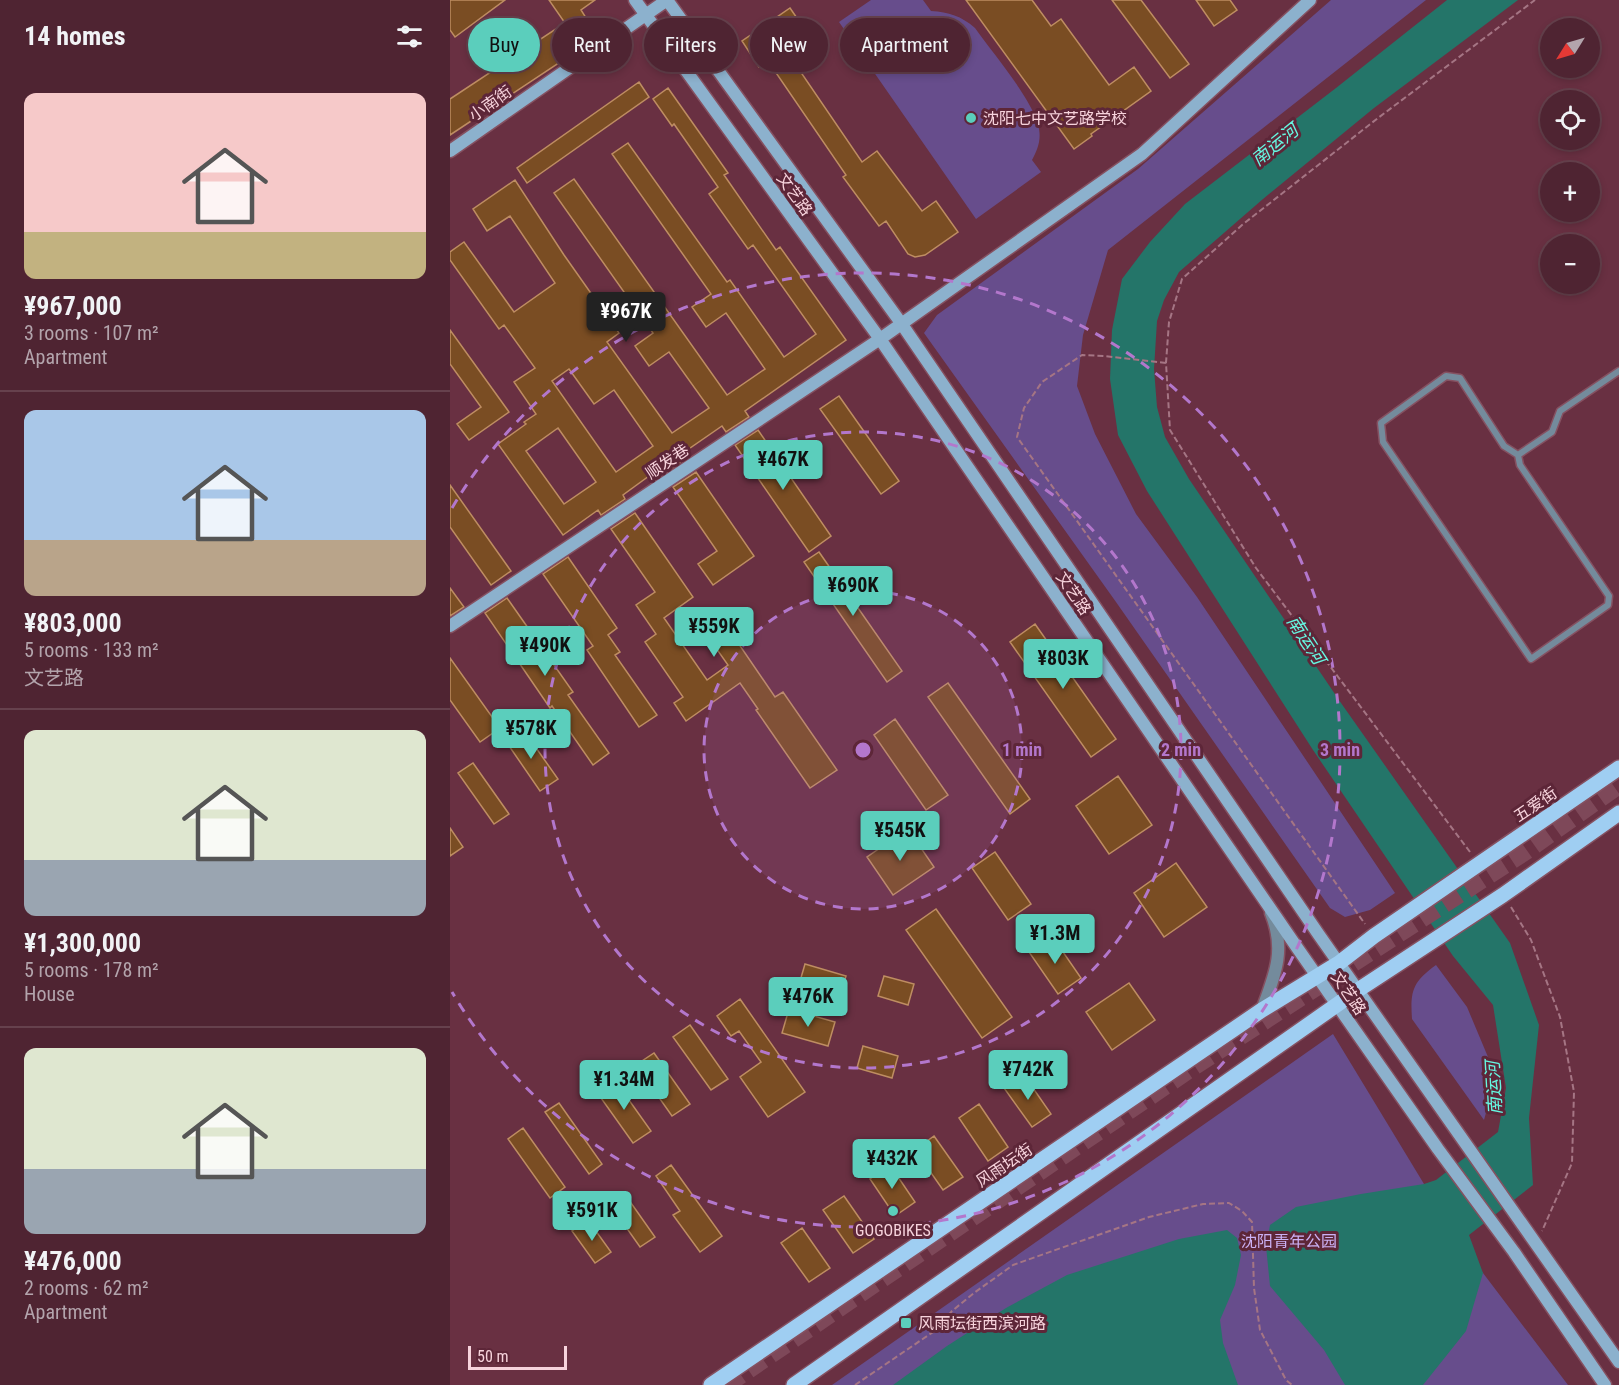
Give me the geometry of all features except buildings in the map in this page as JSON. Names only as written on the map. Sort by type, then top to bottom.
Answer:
[{"type":"main road","name":"文艺路","points":[[635,0],[880,339],[1269,908],[1438,1149],[1514,1252],[1605,1385]]},
{"type":"main road","name":"文艺路","points":[[667,0],[901,323],[1339,963],[1619,1362]]},
{"type":"main road","name":"小南街","points":[[450,151],[667,0]]},
{"type":"main road","name":"顺发巷","points":[[450,626],[880,339],[1142,154],[1310,0]]},
{"type":"main road","name":"五爱街","points":[[1398,920],[1619,768]]},
{"type":"main road","points":[[794,1385],[1358,990],[1420,951],[1619,813]]},
{"type":"main road","name":"风雨坛街","points":[[711,1385],[1262,1010],[1339,963],[1398,920]]},
{"type":"street","points":[[1262,1010],[1274,977],[1280,948],[1276,925],[1269,908]]},
{"type":"lane","points":[[1518,455],[1552,432],[1560,411],[1619,371]]},
{"type":"lane","points":[[1446,376],[1460,378],[1504,446],[1518,455],[1520,465],[1609,596],[1608,605],[1531,659],[1383,442],[1381,423],[1446,376]]},
{"type":"path","points":[[1476,867],[1256,568],[1170,430],[1166,363],[1169,322],[1182,279],[1242,225],[1535,0]]},
{"type":"path","points":[[1166,363],[1082,355],[1042,382],[1024,408],[1017,436],[1374,936]]},
{"type":"path","points":[[1498,898],[1531,940],[1560,1017],[1574,1092],[1572,1163],[1535,1241]]},
{"type":"path","points":[[855,1385],[936,1330],[966,1299],[1013,1265],[1149,1217],[1203,1204],[1229,1203],[1252,1222],[1254,1288],[1260,1330],[1286,1380],[1292,1385]]},
{"type":"green space","name":"沈阳七中文艺路学校","points":[[871,0],[923,0],[931,11],[944,12],[961,18],[845,18]]},
{"type":"green space","points":[[1331,0],[1426,0],[1108,250],[1083,335],[1077,386],[1095,434],[1136,514],[1197,597],[1395,893],[1370,910],[1345,917],[1330,908],[924,333],[937,315],[1138,169]]},
{"type":"green space","name":"沈阳七中文艺路学校","points":[[970,24],[1011,76],[1034,114],[1039,139],[1038,148],[1032,160],[1041,172],[976,219],[874,72],[970,72]]},
{"type":"green space","points":[[1436,965],[1467,1007],[1488,1057],[1492,1091],[1484,1120],[1412,1019],[1415,988],[1422,977]]},
{"type":"green space","name":"沈阳青年公园","points":[[1333,1034],[1424,1184],[1483,1273],[1568,1385],[832,1385]]},
{"type":"water","name":"南运河","points":[[1447,0],[1518,0],[1374,108],[1263,199],[1179,272],[1164,300],[1157,321],[1154,369],[1157,407],[1165,437],[1189,479],[1341,703],[1510,943],[1539,1025],[1529,1118],[1533,1185],[1469,1235],[1483,1273],[1466,1331],[1423,1385],[1345,1385],[1324,1350],[1270,1286],[1266,1246],[1270,1225],[1296,1207],[1436,1180],[1498,1132],[1506,1088],[1493,1005],[1453,956],[1313,750],[1147,491],[1118,435],[1110,379],[1112,330],[1122,279],[1150,242],[1185,204]]},
{"type":"water","points":[[1227,1230],[1237,1238],[1241,1255],[1235,1285],[1220,1320],[1223,1343],[1238,1385],[893,1385],[947,1346],[1006,1308],[1067,1275],[1179,1239]]},
{"type":"tunnel","points":[[726,1385],[1190,1069],[1526,851],[1619,785]]},
{"type":"place","name":"沈阳七中文艺路学校","points":[[971,118]]},
{"type":"place","name":"GOGOBIKES","points":[[893,1211]]},
{"type":"place","name":"风雨坛街西滨河路","points":[[906,1323]]}]
